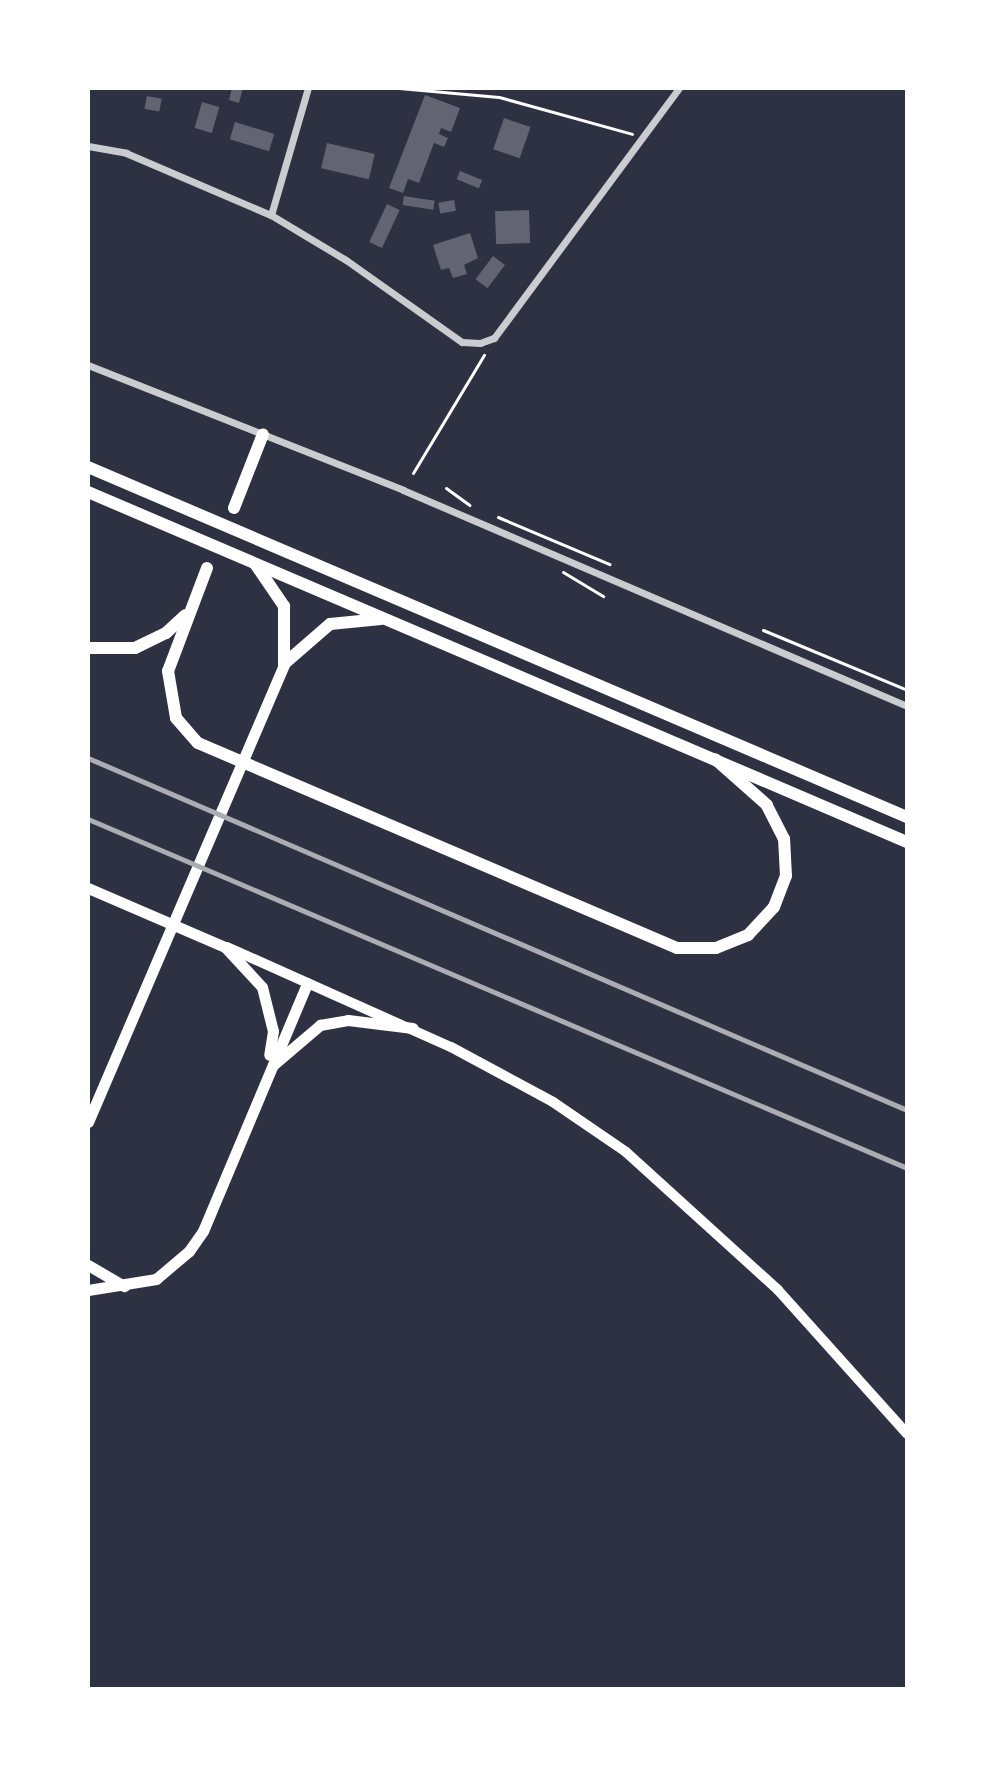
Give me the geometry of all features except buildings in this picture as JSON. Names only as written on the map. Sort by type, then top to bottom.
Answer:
[{"type":"highway","points":[[234,508],[263,434]]},
{"type":"highway","points":[[88,467],[907,817]]},
{"type":"highway","points":[[88,492],[907,842]]},
{"type":"highway","points":[[254,563],[284,606],[284,664]]},
{"type":"highway","points":[[207,568],[187,612],[168,671],[168,690],[176,718],[198,743],[677,948],[716,948],[748,935],[774,907],[786,876],[784,839],[767,805],[715,759]]},
{"type":"highway","points":[[88,648],[135,648],[166,633],[187,612]]},
{"type":"highway","points":[[284,664],[330,624],[386,619]]},
{"type":"main road","points":[[88,1122],[284,664]]},
{"type":"main road","points":[[91,891],[413,1028],[553,1102],[626,1152],[778,1290],[907,1434]]},
{"type":"main road","points":[[225,947],[262,987],[271,1014],[265,1075]]},
{"type":"main road","points":[[88,1290],[124,1287],[166,1273],[203,1231],[265,1075],[307,983]]},
{"type":"main road","points":[[265,1075],[295,1041],[320,1025],[348,1020],[413,1028]]},
{"type":"main road","points":[[88,1265],[124,1287]]},
{"type":"street","points":[[271,215],[308,88]]},
{"type":"street","points":[[88,146],[126,153],[271,215],[346,260],[462,342],[494,338],[679,88]]},
{"type":"street","points":[[88,365],[263,434],[907,706]]},
{"type":"path","points":[[399,88],[499,97],[643,137]]},
{"type":"path","points":[[413,473],[494,338]]},
{"type":"path","points":[[446,488],[482,510]]},
{"type":"path","points":[[496,516],[623,570]]},
{"type":"path","points":[[752,626],[907,690]]},
{"type":"railway","points":[[88,758],[907,1110]]},
{"type":"railway","points":[[88,819],[907,1168]]}]
